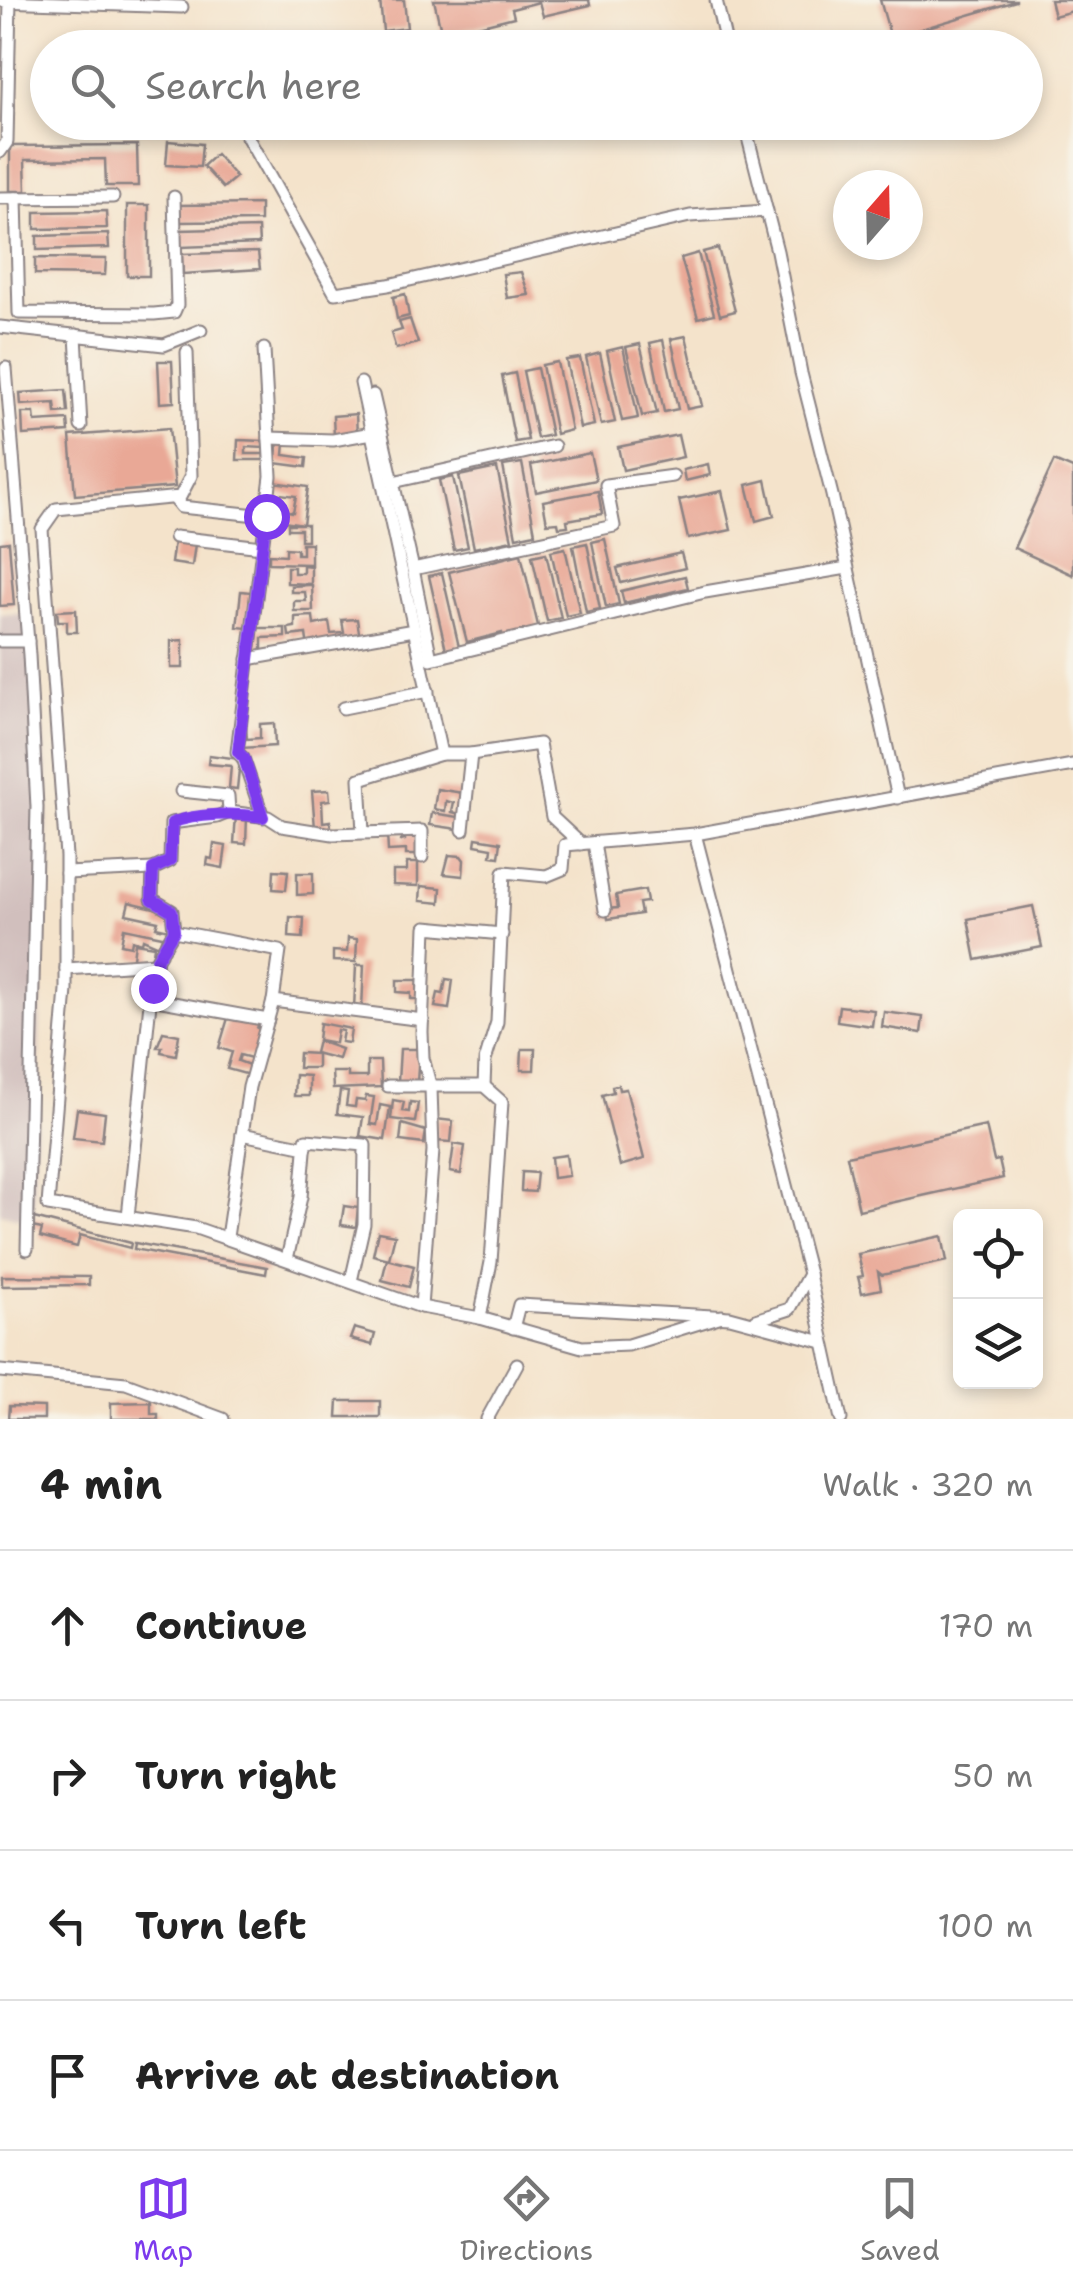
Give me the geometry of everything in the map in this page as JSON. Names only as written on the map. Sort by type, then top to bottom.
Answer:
[{"type":"street","points":[[716,0],[723,30]]},
{"type":"street","points":[[0,152],[7,142],[7,1],[182,7]]},
{"type":"street","points":[[249,140],[335,293],[388,285],[690,216],[767,211]]},
{"type":"street","points":[[749,140],[898,798]]},
{"type":"street","points":[[0,198],[113,197]]},
{"type":"street","points":[[16,198],[19,313],[154,314],[174,312],[177,305],[174,197]]},
{"type":"street","points":[[0,327],[164,345],[201,330]]},
{"type":"street","points":[[76,335],[81,426]]},
{"type":"street","points":[[263,817],[244,758],[238,752],[271,476],[264,350]]},
{"type":"street","points":[[187,352],[191,476],[180,497],[56,509],[42,529],[66,874],[66,969],[48,1205],[196,1228],[421,1307],[480,1318],[582,1348],[628,1345],[722,1316]]},
{"type":"street","points":[[6,368],[37,806],[27,1249]]},
{"type":"street","points":[[362,382],[441,754]]},
{"type":"street","points":[[374,395],[431,659],[705,592],[847,568]]},
{"type":"street","points":[[268,438],[332,440],[372,433]]},
{"type":"street","points":[[393,482],[554,446]]},
{"type":"street","points":[[413,569],[614,526],[606,485],[673,476]]},
{"type":"street","points":[[174,498],[181,506],[266,516]]},
{"type":"street","points":[[175,537],[262,547]]},
{"type":"street","points":[[248,659],[414,630]]},
{"type":"street","points":[[0,641],[28,640]]},
{"type":"street","points":[[343,708],[428,691]]},
{"type":"street","points":[[362,832],[360,779],[441,754],[471,754],[538,744],[552,816],[588,844],[605,910]]},
{"type":"street","points":[[463,830],[471,754]]},
{"type":"street","points":[[484,1086],[486,1062],[498,1022],[504,872],[553,876],[563,869],[565,845],[696,834],[1073,765]]},
{"type":"street","points":[[181,791],[228,796],[229,812]]},
{"type":"street","points":[[66,874],[153,869],[170,861],[174,820],[217,817],[229,812],[263,817],[306,831],[422,831],[422,857]]},
{"type":"street","points":[[696,834],[841,1419]]},
{"type":"street","points":[[128,1218],[156,964],[174,931],[172,911],[152,899],[153,869]]},
{"type":"street","points":[[421,1307],[432,1151],[431,1086],[423,1058],[426,927],[502,934]]},
{"type":"street","points":[[174,931],[280,951],[273,1002],[250,1087],[227,1237]]},
{"type":"street","points":[[66,969],[156,964]]},
{"type":"street","points":[[151,999],[268,1020]]},
{"type":"street","points":[[273,1002],[423,1020]]},
{"type":"street","points":[[388,1086],[484,1086],[502,1102],[491,1262],[480,1318]]},
{"type":"street","points":[[242,1134],[306,1147]]},
{"type":"street","points":[[287,1258],[301,1197],[306,1140],[365,1145],[364,1224],[352,1282]]},
{"type":"street","points":[[754,1321],[790,1309],[808,1274]]},
{"type":"street","points":[[513,1328],[519,1304],[722,1316],[754,1321],[823,1342]]},
{"type":"street","points":[[487,1419],[517,1364]]},
{"type":"street","points":[[0,1370],[126,1383],[223,1419]]},
{"type":"shaded area","points":[[0,614],[33,614],[49,794],[33,1221],[0,1213]]},
{"type":"building","points":[[380,0],[404,0],[407,28],[383,30]]},
{"type":"building","points":[[434,0],[589,0],[590,5],[543,16],[539,2],[512,9],[514,17],[462,30],[441,30]]},
{"type":"building","points":[[880,0],[1016,0],[918,30],[889,30]]},
{"type":"building","points":[[1050,0],[1073,0],[1073,11],[1054,16]]},
{"type":"building","points":[[168,141],[202,144],[200,167],[166,165]]},
{"type":"building","points":[[137,145],[138,186],[106,186],[105,159],[25,160],[26,191],[10,191],[10,146]]},
{"type":"building","points":[[216,154],[236,177],[223,188],[203,166]]},
{"type":"building","points":[[260,204],[260,221],[179,222],[178,205]]},
{"type":"building","points":[[127,205],[149,205],[149,276],[127,276]]},
{"type":"building","points":[[106,211],[107,228],[35,229],[35,212]]},
{"type":"building","points":[[258,228],[259,244],[181,247],[180,230]]},
{"type":"building","points":[[108,234],[109,248],[37,250],[37,236]]},
{"type":"building","points":[[718,248],[735,311],[720,315],[703,252]]},
{"type":"building","points":[[258,252],[260,269],[183,274],[182,254]]},
{"type":"building","points":[[698,253],[714,314],[698,318],[681,258]]},
{"type":"building","points":[[35,258],[106,259],[105,275],[35,274]]},
{"type":"building","points":[[521,272],[529,295],[507,298],[503,274]]},
{"type":"building","points":[[405,294],[409,316],[397,319],[393,297]]},
{"type":"building","points":[[410,319],[418,343],[396,349],[391,333],[402,330],[399,322]]},
{"type":"building","points":[[686,336],[702,406],[687,409],[671,339]]},
{"type":"building","points":[[663,340],[678,409],[664,412],[650,343]]},
{"type":"building","points":[[640,344],[657,413],[642,416],[626,347]]},
{"type":"building","points":[[623,347],[638,418],[622,421],[607,351]]},
{"type":"building","points":[[600,353],[615,422],[601,425],[586,357]]},
{"type":"building","points":[[580,358],[594,425],[580,428],[566,360]]},
{"type":"building","points":[[158,361],[172,361],[174,402],[160,403]]},
{"type":"building","points":[[557,362],[571,430],[556,434],[542,365]]},
{"type":"building","points":[[537,368],[551,435],[537,438],[523,371]]},
{"type":"building","points":[[515,373],[528,440],[515,442],[502,376]]},
{"type":"building","points":[[66,390],[68,412],[56,413],[55,403],[21,405],[20,393]]},
{"type":"building","points":[[22,413],[34,413],[35,422],[68,420],[69,432],[23,435]]},
{"type":"building","points":[[356,414],[357,436],[334,437],[333,416]]},
{"type":"building","points":[[169,428],[175,487],[75,495],[70,436]]},
{"type":"building","points":[[678,435],[683,457],[623,470],[618,447]]},
{"type":"building","points":[[238,440],[264,441],[264,448],[246,447],[246,454],[264,454],[264,460],[237,460]]},
{"type":"building","points":[[278,442],[285,443],[284,455],[307,458],[306,467],[275,463]]},
{"type":"building","points":[[590,453],[596,480],[536,492],[531,465]]},
{"type":"building","points":[[1054,461],[1073,469],[1073,575],[1014,548]]},
{"type":"building","points":[[522,463],[535,533],[516,537],[503,466]]},
{"type":"building","points":[[708,464],[710,475],[685,481],[683,470]]},
{"type":"building","points":[[497,468],[512,540],[474,548],[459,476]]},
{"type":"building","points":[[453,477],[468,547],[454,550],[439,480]]},
{"type":"building","points":[[766,480],[774,516],[756,521],[747,485]]},
{"type":"building","points":[[274,482],[308,487],[303,524],[270,519],[271,508],[293,512],[296,496],[272,493]]},
{"type":"building","points":[[598,491],[602,514],[567,520],[568,526],[547,523],[543,501]]},
{"type":"building","points":[[722,491],[731,530],[688,539],[679,500]]},
{"type":"building","points":[[288,524],[307,524],[307,540],[301,540],[301,529],[288,529]]},
{"type":"building","points":[[605,539],[619,604],[606,607],[592,542]]},
{"type":"building","points":[[174,541],[195,544],[192,566],[171,563]]},
{"type":"building","points":[[9,542],[14,605],[0,606],[0,543]]},
{"type":"building","points":[[302,543],[311,543],[311,564],[269,563],[269,554],[286,555],[286,548],[302,554]]},
{"type":"building","points":[[587,543],[600,609],[586,612],[573,546]]},
{"type":"building","points":[[565,548],[580,613],[566,616],[551,551]]},
{"type":"building","points":[[546,553],[561,618],[547,621],[532,556]]},
{"type":"building","points":[[681,553],[685,568],[621,583],[617,568]]},
{"type":"building","points":[[521,554],[539,630],[503,639],[502,633],[467,642],[449,572]]},
{"type":"building","points":[[303,565],[311,566],[311,584],[287,583],[287,567],[294,567],[294,573],[303,573]]},
{"type":"building","points":[[442,573],[459,647],[446,650],[429,576]]},
{"type":"building","points":[[685,576],[688,588],[624,603],[621,591]]},
{"type":"building","points":[[312,585],[313,611],[294,611],[294,601],[306,601],[305,592],[291,592],[291,586]]},
{"type":"building","points":[[241,591],[251,592],[247,628],[237,627]]},
{"type":"building","points":[[76,610],[77,632],[67,632],[67,621],[58,621],[57,611]]},
{"type":"building","points":[[313,616],[314,625],[329,622],[331,634],[344,633],[342,620],[357,619],[360,639],[308,648],[306,634],[289,636],[288,628],[295,627],[295,617]]},
{"type":"building","points":[[253,628],[285,628],[285,637],[262,638],[262,652],[254,652]]},
{"type":"building","points":[[183,640],[183,668],[171,668],[171,641]]},
{"type":"building","points":[[274,723],[275,746],[241,748],[240,727],[246,727],[247,739],[260,738],[260,724]]},
{"type":"building","points":[[209,755],[240,759],[237,789],[229,788],[231,766],[208,764]]},
{"type":"building","points":[[437,789],[463,793],[460,814],[452,812],[454,803],[446,801],[445,811],[434,809]]},
{"type":"building","points":[[329,790],[330,800],[322,801],[323,822],[330,821],[331,827],[315,828],[312,791]]},
{"type":"building","points":[[432,813],[459,817],[458,829],[430,825]]},
{"type":"building","points":[[236,815],[247,816],[246,844],[234,843]]},
{"type":"building","points":[[401,833],[401,841],[405,834],[416,833],[417,855],[406,855],[406,850],[388,851],[387,834]]},
{"type":"building","points":[[476,838],[501,842],[499,857],[491,856],[492,848],[475,845]]},
{"type":"building","points":[[214,844],[226,846],[223,868],[207,865]]},
{"type":"building","points":[[449,855],[464,860],[463,876],[444,874]]},
{"type":"building","points":[[407,863],[418,863],[418,886],[393,885],[393,871],[407,871]]},
{"type":"building","points":[[274,870],[288,871],[286,890],[273,889]]},
{"type":"building","points":[[297,873],[313,873],[313,894],[297,895]]},
{"type":"building","points":[[421,886],[441,888],[440,903],[420,901]]},
{"type":"building","points":[[645,890],[647,902],[639,903],[641,914],[608,919],[606,909],[618,908],[616,895]]},
{"type":"building","points":[[129,902],[171,912],[169,930],[156,927],[158,921],[126,914]]},
{"type":"building","points":[[1033,906],[1042,947],[976,960],[968,919]]},
{"type":"building","points":[[290,917],[304,918],[303,938],[289,937]]},
{"type":"building","points":[[124,928],[162,936],[159,946],[143,939],[142,943],[132,940],[131,946],[121,944]]},
{"type":"building","points":[[348,938],[357,939],[356,962],[333,961],[333,951],[347,952]]},
{"type":"building","points":[[135,943],[154,946],[152,961],[133,958]]},
{"type":"building","points":[[356,965],[364,965],[362,1009],[354,1009]]},
{"type":"building","points":[[446,979],[453,980],[449,1009],[435,1007]]},
{"type":"building","points":[[397,980],[418,980],[417,999],[411,999],[411,993],[397,992]]},
{"type":"building","points":[[839,1006],[874,1010],[872,1026],[837,1021]]},
{"type":"building","points":[[884,1012],[923,1017],[921,1033],[882,1027]]},
{"type":"building","points":[[228,1018],[259,1024],[257,1028],[264,1030],[255,1059],[240,1055],[238,1061],[252,1066],[249,1075],[227,1069],[232,1052],[219,1048]]},
{"type":"building","points":[[320,1023],[351,1029],[349,1043],[341,1042],[343,1031],[337,1030],[335,1043],[318,1040]]},
{"type":"building","points":[[163,1032],[179,1035],[176,1055],[161,1052],[162,1047],[157,1047]]},
{"type":"building","points":[[318,1041],[341,1049],[338,1059],[315,1053]]},
{"type":"building","points":[[400,1049],[419,1049],[417,1083],[398,1082]]},
{"type":"building","points":[[522,1049],[535,1049],[534,1070],[521,1070]]},
{"type":"building","points":[[299,1053],[317,1054],[317,1068],[298,1068]]},
{"type":"building","points":[[367,1061],[380,1061],[381,1087],[333,1089],[332,1072],[367,1077]]},
{"type":"building","points":[[295,1075],[309,1076],[309,1096],[294,1096]]},
{"type":"building","points":[[618,1085],[619,1090],[626,1089],[644,1159],[620,1166],[602,1095],[613,1092],[612,1086]]},
{"type":"building","points":[[340,1091],[348,1092],[346,1106],[355,1107],[356,1100],[374,1097],[370,1124],[377,1125],[380,1105],[390,1107],[385,1140],[360,1136],[363,1117],[337,1114]]},
{"type":"building","points":[[393,1100],[404,1102],[402,1111],[409,1112],[410,1102],[418,1103],[415,1122],[391,1119]]},
{"type":"building","points":[[77,1109],[105,1113],[102,1141],[73,1138]]},
{"type":"building","points":[[436,1119],[453,1121],[451,1142],[435,1141]]},
{"type":"building","points":[[402,1124],[426,1131],[424,1144],[400,1141]]},
{"type":"building","points":[[986,1126],[994,1161],[999,1160],[1003,1178],[859,1210],[847,1156]]},
{"type":"building","points":[[454,1144],[465,1146],[461,1174],[450,1172]]},
{"type":"building","points":[[566,1155],[569,1176],[553,1178],[551,1157]]},
{"type":"building","points":[[522,1172],[537,1173],[535,1192],[521,1191]]},
{"type":"building","points":[[344,1206],[358,1208],[356,1227],[341,1225]]},
{"type":"building","points":[[34,1218],[131,1243],[130,1248],[80,1235],[77,1247],[40,1237],[42,1229],[32,1227]]},
{"type":"building","points":[[378,1232],[395,1235],[389,1259],[373,1255]]},
{"type":"building","points":[[942,1236],[947,1261],[882,1275],[878,1272],[881,1289],[862,1293],[858,1254]]},
{"type":"building","points":[[135,1243],[267,1267],[266,1274],[134,1249]]},
{"type":"building","points":[[387,1259],[414,1266],[409,1287],[382,1280]]},
{"type":"building","points":[[2,1276],[89,1277],[89,1285],[2,1286]]},
{"type":"building","points":[[354,1328],[375,1334],[372,1345],[350,1339]]},
{"type":"building","points":[[338,1401],[380,1401],[380,1417],[337,1417]]},
{"type":"building","points":[[151,1402],[151,1414],[158,1414],[158,1419],[111,1419],[111,1403]]},
{"type":"building","points":[[9,1406],[44,1407],[44,1419],[8,1419]]},
{"type":"route","points":[[153,988],[157,959],[174,931],[172,911],[152,899],[153,869],[170,861],[172,823],[229,812],[263,817],[244,758],[238,752],[266,516]]}]
